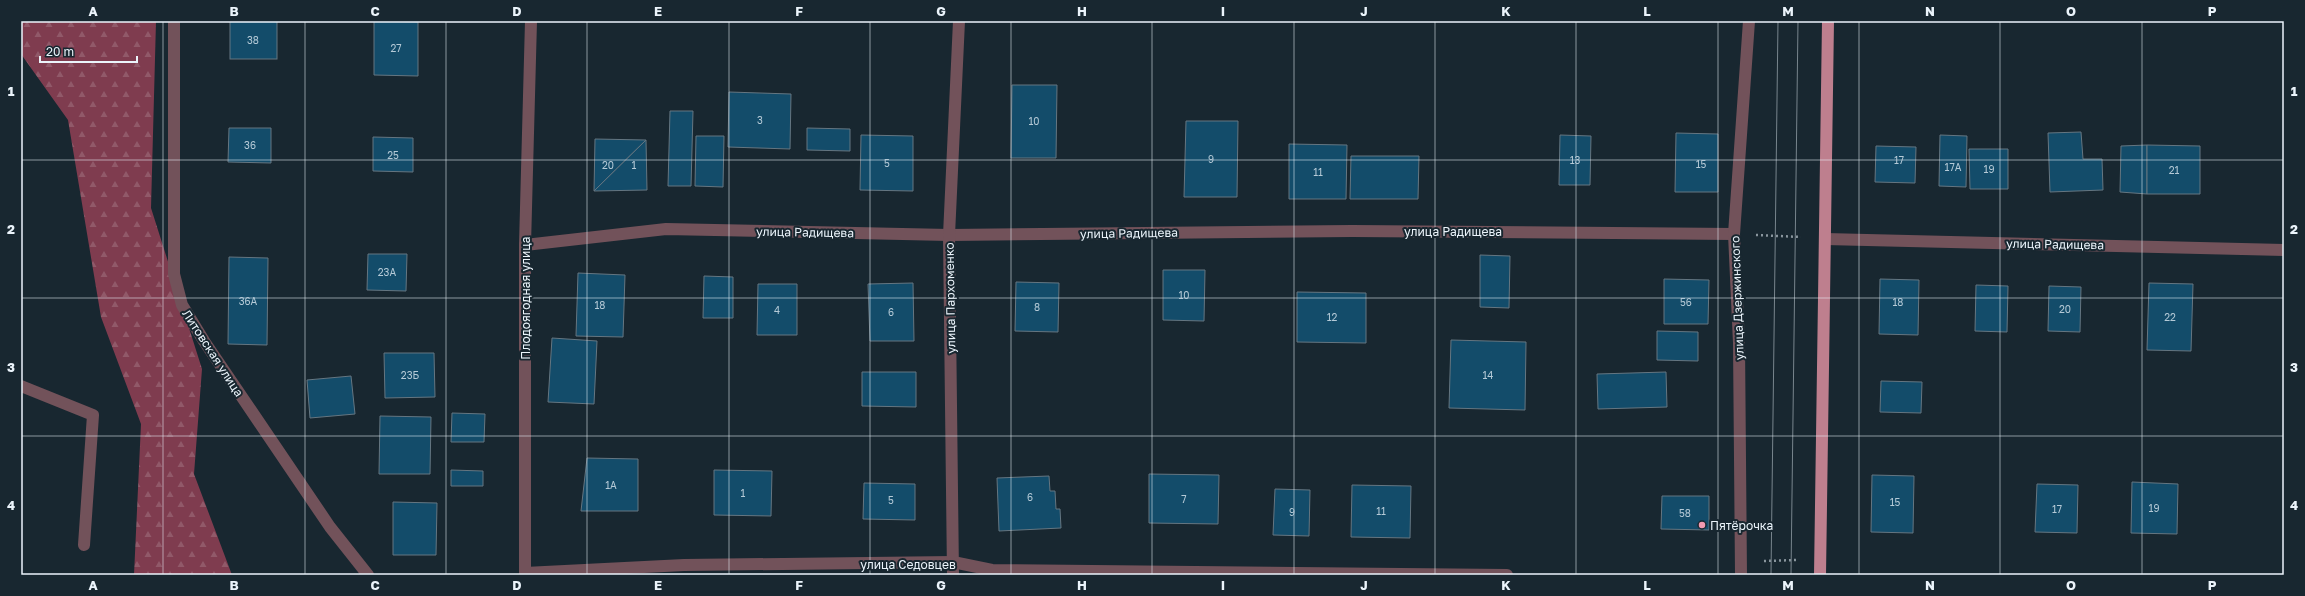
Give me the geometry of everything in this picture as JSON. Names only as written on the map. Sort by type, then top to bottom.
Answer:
[{"type":"main road","points":[[1820,575],[1828,21]]},
{"type":"street","name":"Литовская улица","points":[[174,21],[174,274],[182,305],[204,341],[326,520],[368,575]]},
{"type":"street","name":"Плодоягодная улица","points":[[525,574],[525,245],[530,21]]},
{"type":"street","name":"улица Пархоменко","points":[[953,575],[950,235],[959,21]]},
{"type":"street","name":"улица Дзержинского","points":[[1741,575],[1739,343],[1734,234],[1749,21]]},
{"type":"street","name":"улица Радищева","points":[[525,245],[666,229],[950,235],[1352,231],[1734,234]]},
{"type":"street","name":"улица Радищева","points":[[1825,239],[2284,250]]},
{"type":"street","points":[[21,386],[93,415],[84,546]]},
{"type":"street","name":"улица Седовцев","points":[[525,574],[684,565],[953,562],[992,570],[1507,575]]},
{"type":"path","points":[[1734,234],[1825,239]]},
{"type":"path","points":[[1741,562],[1820,559]]},
{"type":"green space","points":[[21,21],[156,21],[151,208],[202,369],[194,474],[232,575],[134,575],[141,424],[101,317],[68,120],[21,54]]},
{"type":"building","points":[[230,21],[277,21],[277,59],[230,59]]},
{"type":"building","points":[[374,21],[418,22],[418,76],[374,75]]},
{"type":"building","points":[[1012,85],[1057,85],[1056,158],[1011,158]]},
{"type":"building","points":[[729,92],[791,94],[790,149],[728,147]]},
{"type":"building","points":[[670,111],[693,111],[691,186],[668,186]]},
{"type":"building","points":[[1186,121],[1238,121],[1237,197],[1184,197]]},
{"type":"building","points":[[229,128],[271,128],[271,163],[228,162]]},
{"type":"building","points":[[807,128],[850,129],[850,151],[807,150]]},
{"type":"building","points":[[2081,132],[2083,159],[2102,159],[2103,190],[2050,192],[2048,133]]},
{"type":"building","points":[[1676,133],[1718,134],[1718,192],[1675,192]]},
{"type":"building","points":[[861,135],[913,136],[913,191],[860,190]]},
{"type":"building","points":[[1560,135],[1591,136],[1590,185],[1559,185]]},
{"type":"building","points":[[1940,135],[1967,136],[1966,187],[1939,186]]},
{"type":"building","points":[[696,136],[724,136],[723,187],[695,186]]},
{"type":"building","points":[[373,137],[413,138],[413,172],[373,171]]},
{"type":"building","points":[[595,139],[646,140],[594,191]]},
{"type":"building","points":[[646,140],[647,190],[594,191]]},
{"type":"building","points":[[1289,144],[1347,145],[1346,199],[1289,199]]},
{"type":"building","points":[[2147,145],[2147,194],[2120,192],[2121,146]]},
{"type":"building","points":[[2147,145],[2200,146],[2200,194],[2147,194]]},
{"type":"building","points":[[1876,146],[1916,147],[1915,183],[1875,182]]},
{"type":"building","points":[[1969,149],[2008,149],[2008,189],[1970,189]]},
{"type":"building","points":[[1351,156],[1419,156],[1418,199],[1350,199]]},
{"type":"building","points":[[368,254],[407,254],[406,291],[367,290]]},
{"type":"building","points":[[1480,255],[1510,256],[1509,308],[1480,307]]},
{"type":"building","points":[[229,257],[268,258],[267,345],[228,344]]},
{"type":"building","points":[[1163,270],[1205,270],[1204,321],[1163,320]]},
{"type":"building","points":[[578,273],[625,275],[623,337],[576,336]]},
{"type":"building","points":[[704,276],[733,277],[733,318],[703,318]]},
{"type":"building","points":[[1664,279],[1709,280],[1708,324],[1664,324]]},
{"type":"building","points":[[1880,279],[1919,280],[1918,335],[1879,334]]},
{"type":"building","points":[[1016,282],[1059,283],[1058,332],[1015,331]]},
{"type":"building","points":[[913,283],[914,341],[870,341],[868,284]]},
{"type":"building","points":[[2149,283],[2193,284],[2191,351],[2147,350]]},
{"type":"building","points":[[758,284],[797,284],[797,335],[757,335]]},
{"type":"building","points":[[1976,285],[2008,286],[2007,332],[1975,331]]},
{"type":"building","points":[[2049,286],[2081,287],[2080,332],[2048,331]]},
{"type":"building","points":[[1297,292],[1366,293],[1366,343],[1297,342]]},
{"type":"building","points":[[1657,331],[1698,332],[1698,361],[1657,360]]},
{"type":"building","points":[[552,338],[597,341],[594,404],[548,402]]},
{"type":"building","points":[[1451,340],[1526,342],[1525,410],[1449,408]]},
{"type":"building","points":[[384,353],[434,353],[435,397],[385,398]]},
{"type":"building","points":[[862,372],[916,372],[916,407],[862,406]]},
{"type":"building","points":[[1666,372],[1667,407],[1598,409],[1597,374]]},
{"type":"building","points":[[351,376],[355,414],[310,418],[307,380]]},
{"type":"building","points":[[1881,381],[1922,382],[1921,413],[1880,412]]},
{"type":"building","points":[[452,413],[485,414],[484,442],[451,442]]},
{"type":"building","points":[[380,416],[431,417],[430,474],[379,474]]},
{"type":"building","points":[[587,458],[638,459],[638,511],[581,511]]},
{"type":"building","points":[[451,470],[483,471],[483,486],[451,486]]},
{"type":"building","points":[[714,470],[772,471],[771,516],[714,515]]},
{"type":"building","points":[[1149,474],[1219,475],[1218,524],[1149,523]]},
{"type":"building","points":[[1872,475],[1914,476],[1913,533],[1871,532]]},
{"type":"building","points":[[1049,476],[1050,491],[1055,491],[1056,509],[1060,509],[1061,528],[999,531],[997,478]]},
{"type":"building","points":[[2132,482],[2178,484],[2177,534],[2131,533]]},
{"type":"building","points":[[864,483],[915,484],[915,520],[863,519]]},
{"type":"building","points":[[2037,484],[2078,485],[2077,533],[2035,532]]},
{"type":"building","points":[[1352,485],[1411,486],[1410,538],[1351,537]]},
{"type":"building","points":[[1275,489],[1310,490],[1309,536],[1273,535]]},
{"type":"building","points":[[1662,496],[1709,496],[1709,530],[1661,529]]},
{"type":"building","points":[[393,502],[437,503],[436,555],[393,555]]},
{"type":"tram line","points":[[1771,575],[1778,21]]},
{"type":"tram line","points":[[1791,575],[1798,21]]},
{"type":"place","name":"Пятёрочка","points":[[1702,525]]}]
